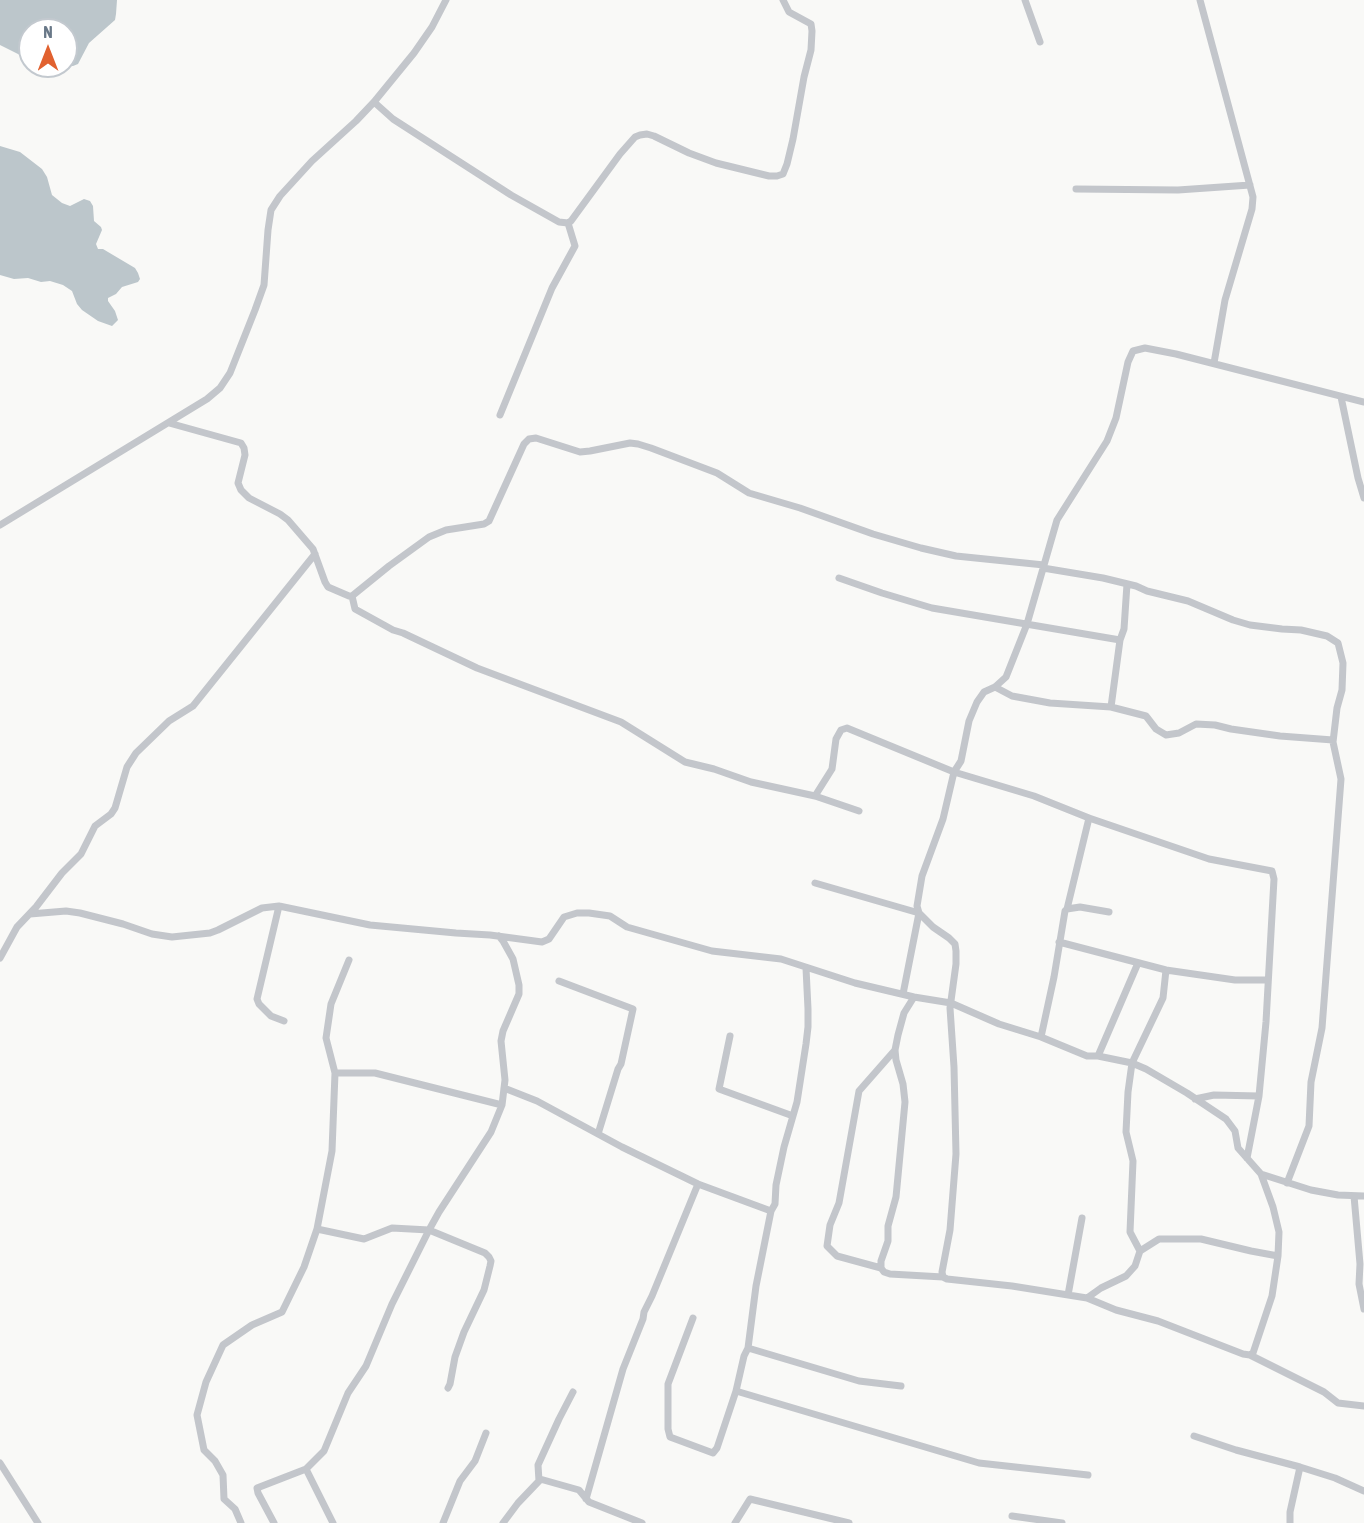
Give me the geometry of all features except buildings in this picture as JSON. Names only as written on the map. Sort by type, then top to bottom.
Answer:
[{"type":"street","points":[[0,525],[169,423],[220,388],[230,373],[264,285],[271,210],[280,196],[312,161],[374,102],[426,36],[446,0]]},
{"type":"street","points":[[568,223],[620,154],[635,137],[640,135],[654,136],[688,153],[723,165],[769,176],[783,174],[793,139],[811,50],[812,31],[811,24],[789,12],[783,0]]},
{"type":"street","points":[[1025,0],[1040,42]]},
{"type":"street","points":[[1200,0],[1253,197],[1225,300],[1215,363]]},
{"type":"street","points":[[374,102],[393,119],[511,195],[559,222],[568,223]]},
{"type":"street","points":[[1076,189],[1178,190],[1250,184]]},
{"type":"street","points":[[500,416],[552,288],[575,246],[568,223]]},
{"type":"street","points":[[903,994],[919,913],[917,906],[922,876],[943,819],[954,772],[961,761],[969,721],[984,692],[995,687],[1006,676],[1027,624],[1057,520],[1107,441],[1116,418],[1128,362],[1133,351],[1145,348],[1215,363],[1364,402]]},
{"type":"street","points":[[1341,397],[1364,498]]},
{"type":"street","points":[[169,423],[241,443],[245,455],[238,483],[241,490],[249,498],[288,520],[312,549],[328,586],[352,596]]},
{"type":"street","points":[[352,596],[429,537],[446,530],[484,524],[489,521],[524,444],[529,439],[536,438],[579,452],[590,452],[630,443],[644,446],[717,473],[749,493],[921,548],[956,556],[1044,567],[1127,584],[1188,601],[1250,625],[1301,630],[1327,636],[1338,643],[1343,663],[1342,690],[1333,740],[1341,779],[1322,1028],[1311,1082],[1309,1126],[1287,1183]]},
{"type":"street","points":[[0,958],[17,927],[81,854],[95,826],[115,808],[127,767],[136,753],[169,721],[193,706],[315,554]]},
{"type":"street","points":[[839,578],[932,608],[1120,640]]},
{"type":"street","points":[[1110,707],[1120,640],[1124,629],[1127,584]]},
{"type":"street","points":[[352,596],[355,609],[393,630],[404,633],[477,668],[621,722],[685,762],[751,782],[815,796],[859,811]]},
{"type":"street","points":[[995,687],[1012,696],[1050,703],[1110,707],[1146,716],[1156,729],[1166,735],[1179,734],[1196,724],[1280,736],[1333,740]]},
{"type":"street","points":[[815,796],[832,769],[836,739],[841,730],[847,728],[954,772],[1034,796],[1089,818],[1209,859],[1272,871],[1274,879],[1266,1022],[1258,1096],[1247,1158]]},
{"type":"street","points":[[1041,1037],[1054,977],[1063,914],[1067,909],[1089,818]]},
{"type":"street","points":[[815,883],[919,913],[954,944],[956,964],[950,1014],[956,1154],[950,1230],[943,1277]]},
{"type":"street","points":[[30,914],[66,911],[80,913],[152,934],[172,937],[210,933],[262,908],[279,906],[370,925],[544,942],[549,939],[564,917],[577,913],[589,913],[609,916],[627,927],[712,951],[781,959],[855,983],[951,1003],[999,1024],[1041,1037],[1087,1056],[1132,1063],[1146,1069],[1226,1119],[1232,1125],[1238,1148],[1261,1174],[1279,1232],[1278,1256],[1272,1296],[1253,1353],[1250,1355]]},
{"type":"street","points":[[279,906],[257,999],[271,1016],[284,1021]]},
{"type":"street","points":[[1067,909],[1080,907],[1109,912]]},
{"type":"street","points":[[274,1523],[257,1488],[306,1469],[324,1451],[348,1393],[366,1366],[392,1304],[429,1230],[491,1132],[502,1106],[504,1071],[501,1036],[519,994],[519,985],[513,959],[499,936]]},
{"type":"street","points":[[1059,942],[1166,970],[1235,980],[1268,980]]},
{"type":"street","points":[[241,1523],[235,1509],[224,1499],[223,1475],[215,1461],[204,1450],[197,1415],[206,1382],[223,1345],[252,1325],[282,1312],[304,1267],[317,1229],[332,1151],[335,1074],[326,1038],[331,1004],[349,960]]},
{"type":"street","points":[[1098,1056],[1138,963]]},
{"type":"street","points":[[693,1318],[668,1384],[668,1429],[670,1437],[713,1453],[717,1448],[736,1391],[748,1348],[756,1286],[771,1211],[775,1204],[776,1185],[784,1147],[798,1094],[806,1044],[808,1009],[806,968]]},
{"type":"street","points":[[1140,1251],[1130,1232],[1133,1161],[1126,1132],[1128,1092],[1132,1063],[1163,998],[1166,970]]},
{"type":"street","points":[[559,981],[633,1009],[621,1065],[598,1134]]},
{"type":"street","points":[[881,1268],[888,1241],[888,1226],[896,1197],[905,1102],[895,1050],[904,1013],[914,997]]},
{"type":"street","points":[[730,1036],[719,1089],[793,1116]]},
{"type":"street","points":[[895,1050],[859,1091],[839,1203],[830,1225],[827,1246],[837,1256],[881,1268],[890,1274],[943,1277],[947,1280],[1012,1286],[1087,1298],[1250,1355],[1324,1392],[1338,1403],[1364,1406]]},
{"type":"street","points":[[335,1074],[375,1073],[502,1106]]},
{"type":"street","points":[[504,1088],[537,1101],[622,1147],[698,1184],[771,1211]]},
{"type":"street","points":[[1195,1099],[1214,1095],[1258,1096]]},
{"type":"street","points":[[1261,1174],[1338,1196],[1364,1196]]},
{"type":"street","points":[[586,1499],[623,1369],[644,1312],[698,1184]]},
{"type":"street","points":[[1354,1196],[1360,1264],[1359,1284],[1364,1309]]},
{"type":"street","points":[[1068,1295],[1082,1218]]},
{"type":"street","points":[[317,1229],[364,1239],[392,1228],[429,1230],[485,1253],[491,1261],[484,1290],[464,1332],[448,1388]]},
{"type":"street","points":[[1087,1298],[1101,1288],[1126,1276],[1135,1266],[1140,1251],[1160,1239],[1201,1239],[1278,1256]]},
{"type":"street","points":[[748,1348],[859,1381],[901,1386]]},
{"type":"street","points":[[736,1391],[979,1463],[1088,1475]]},
{"type":"street","points":[[540,1479],[538,1465],[573,1392]]},
{"type":"street","points":[[443,1523],[460,1481],[475,1461],[486,1433]]},
{"type":"street","points":[[1194,1436],[1335,1478],[1364,1491]]},
{"type":"street","points":[[0,1463],[38,1523]]},
{"type":"street","points":[[1290,1523],[1300,1467]]},
{"type":"street","points":[[306,1469],[333,1523]]},
{"type":"street","points":[[540,1479],[579,1490],[589,1502],[642,1523]]},
{"type":"street","points":[[503,1523],[540,1479]]},
{"type":"street","points":[[735,1523],[750,1499],[849,1523]]},
{"type":"street","points":[[1012,1516],[1062,1523]]},
{"type":"shaded area","points":[[0,0],[117,0],[115,20],[89,43],[78,64],[78,18],[18,18],[18,54],[0,45]]},
{"type":"shaded area","points":[[0,146],[20,152],[42,169],[52,195],[62,203],[70,206],[84,199],[90,201],[93,206],[94,221],[102,230],[96,244],[98,249],[103,249],[135,268],[140,279],[138,282],[122,287],[108,298],[118,320],[112,326],[98,321],[82,310],[72,291],[63,285],[50,281],[14,279],[0,275]]}]
